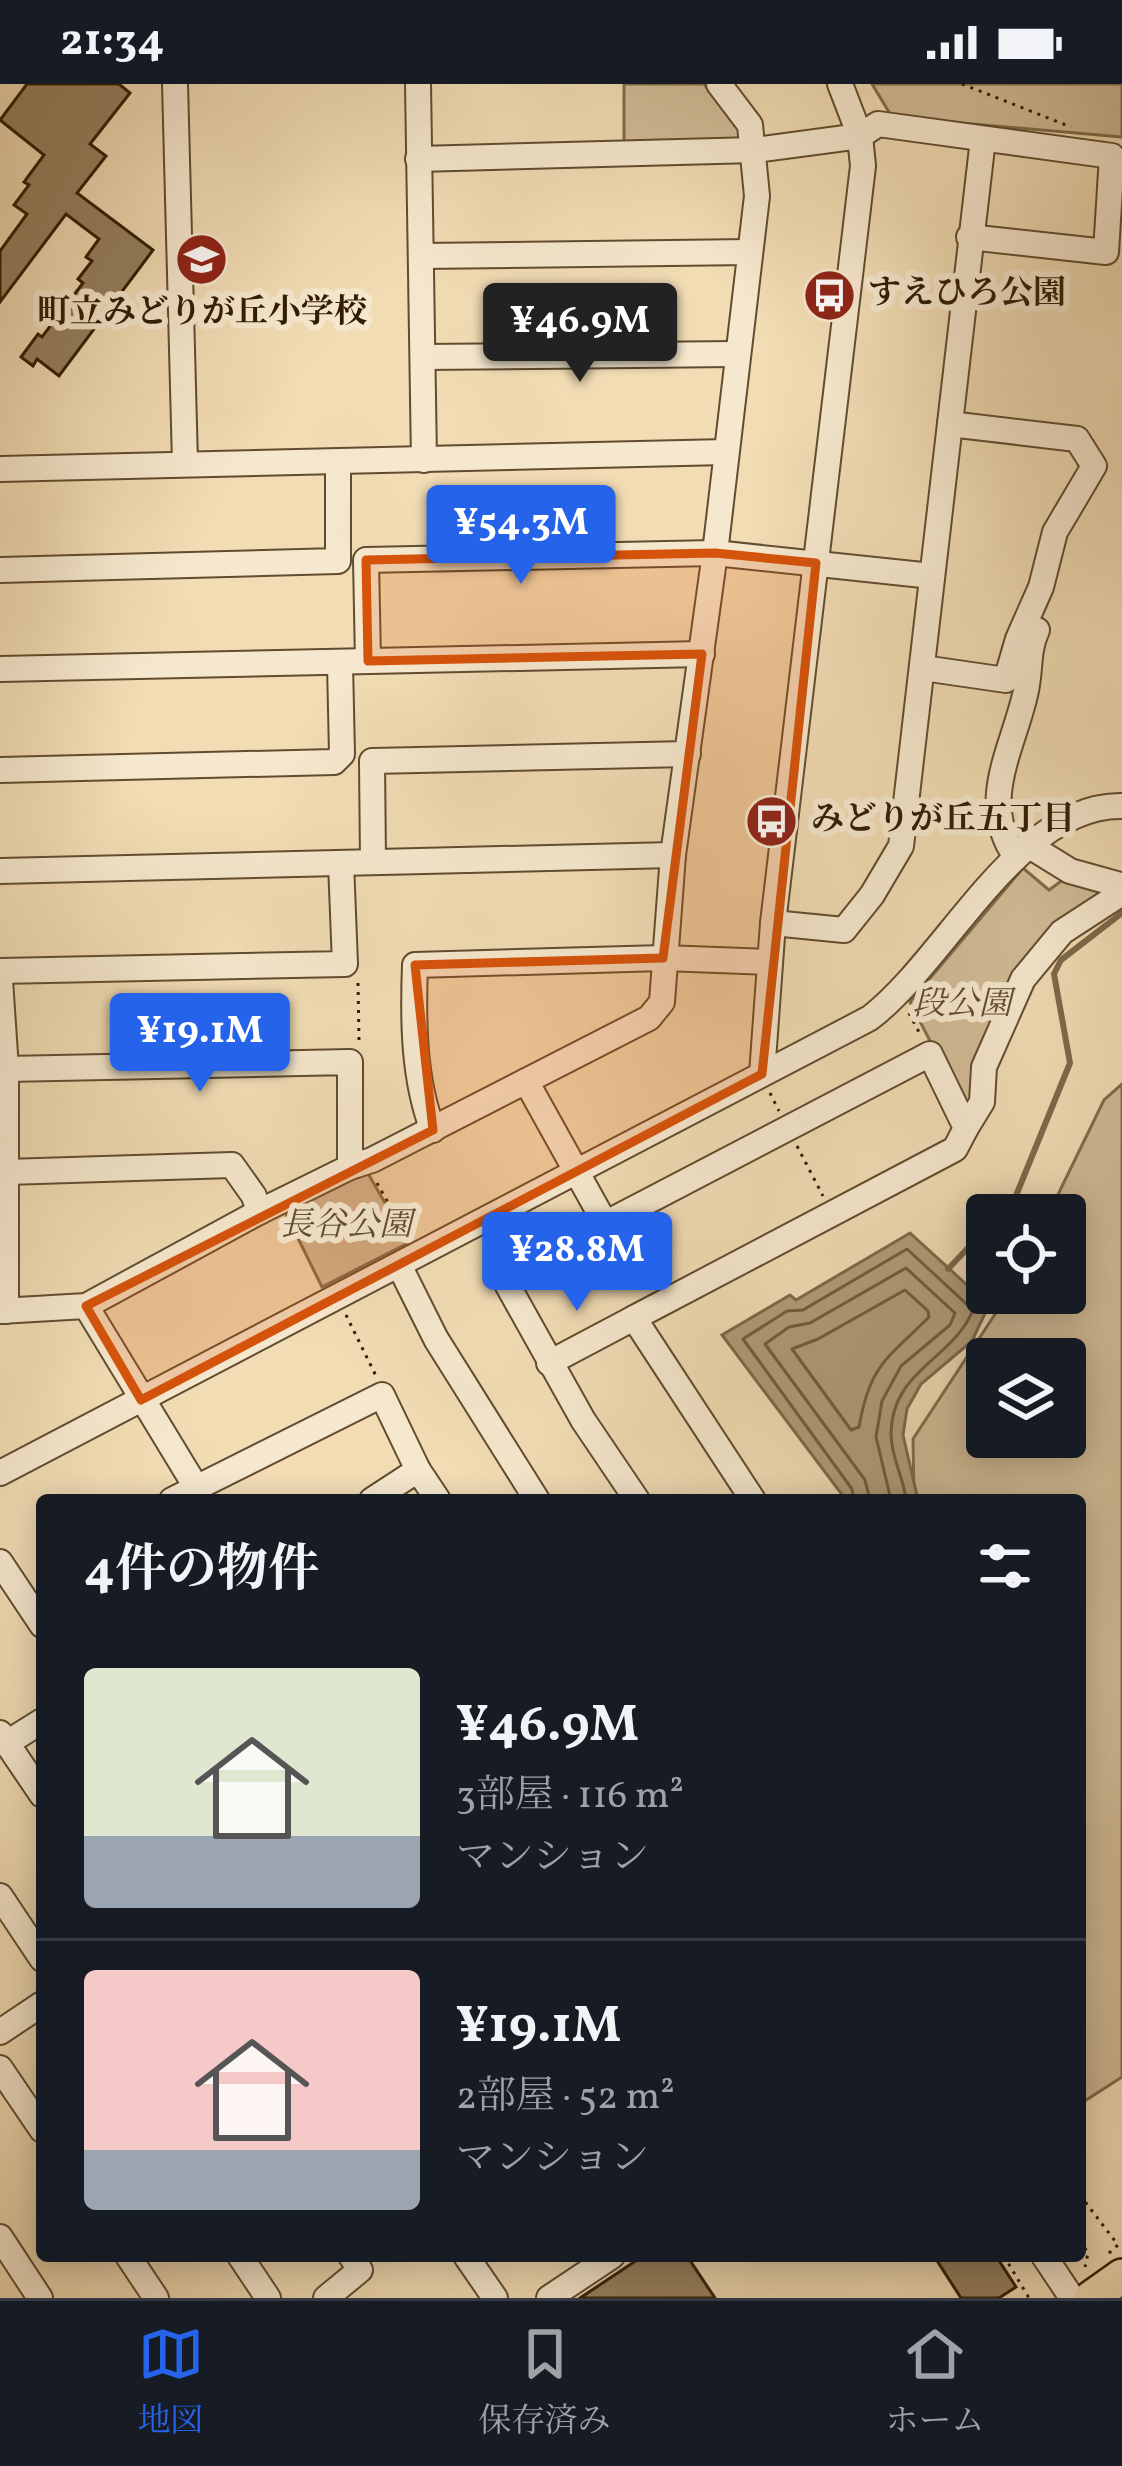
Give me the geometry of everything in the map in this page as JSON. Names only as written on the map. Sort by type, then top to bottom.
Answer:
[{"type":"highway","points":[[1082,2290],[1113,2266]]},
{"type":"street","points":[[175,84],[185,463]]},
{"type":"street","points":[[418,84],[424,460]]},
{"type":"street","points":[[0,980],[6,1070],[3,1311],[86,1306],[259,1212],[433,1130],[649,1018],[662,1002],[673,855],[757,196],[750,125],[719,84]]},
{"type":"street","points":[[764,1081],[773,923],[863,166],[860,136],[840,84]]},
{"type":"street","points":[[418,160],[755,150],[860,136],[878,124],[1112,156],[1106,252],[969,237]]},
{"type":"street","points":[[773,923],[844,930],[901,846],[983,139]]},
{"type":"street","points":[[421,256],[750,252]]},
{"type":"street","points":[[423,356],[736,354]]},
{"type":"street","points":[[549,1363],[955,1149],[982,1102],[984,1066],[1023,979],[1062,932],[1122,893],[1120,885],[1022,851],[1001,830],[997,809],[998,782],[1026,691],[1030,645],[1056,591],[1069,536],[1103,478],[1077,439],[950,424]]},
{"type":"street","points":[[0,469],[726,452]]},
{"type":"street","points":[[0,570],[338,561],[338,463]]},
{"type":"street","points":[[923,668],[1006,680],[1041,586],[1055,532],[1094,466]]},
{"type":"street","points":[[368,661],[366,560],[715,553],[932,576]]},
{"type":"street","points":[[0,669],[702,654]]},
{"type":"street","points":[[0,770],[334,762],[342,754],[340,664]]},
{"type":"street","points":[[373,861],[371,761],[688,754]]},
{"type":"street","points":[[0,1473],[575,1173],[764,1081],[870,1018],[900,996],[1022,851],[1089,810],[1122,806]]},
{"type":"street","points":[[0,871],[673,855]]},
{"type":"street","points":[[0,970],[345,964],[341,863]]},
{"type":"street","points":[[433,1130],[425,1110],[413,1014],[415,964],[662,958],[769,962]]},
{"type":"street","points":[[633,1494],[549,1363],[503,1277],[930,1054],[966,1128]]},
{"type":"street","points":[[6,1070],[350,1062],[350,1167]]},
{"type":"street","points":[[526,1081],[605,1223]]},
{"type":"street","points":[[6,1172],[232,1165],[254,1196],[259,1212]]},
{"type":"street","points":[[399,1264],[436,1339],[533,1494]]},
{"type":"street","points":[[86,1306],[196,1487]]},
{"type":"street","points":[[634,1318],[749,1494]]},
{"type":"street","points":[[183,1494],[382,1395],[434,1494]]},
{"type":"street","points":[[381,1494],[418,1470]]},
{"type":"street","points":[[0,1562],[36,1616]]},
{"type":"street","points":[[36,1724],[4,1738],[36,1786]]},
{"type":"street","points":[[0,1896],[36,1950]]},
{"type":"street","points":[[0,2032],[36,2008]]},
{"type":"street","points":[[0,2068],[36,2121]]},
{"type":"street","points":[[0,2237],[40,2298]]},
{"type":"street","points":[[132,2262],[156,2298]]},
{"type":"street","points":[[244,2262],[268,2298]]},
{"type":"street","points":[[326,2298],[360,2270],[355,2262]]},
{"type":"street","points":[[470,2262],[495,2298]]},
{"type":"street","points":[[549,2298],[603,2262]]},
{"type":"street","points":[[1051,2262],[1082,2290]]},
{"type":"path","points":[[962,84],[1081,131]]},
{"type":"path","points":[[907,1010],[923,1040]]},
{"type":"path","points":[[764,1081],[832,1214]]},
{"type":"path","points":[[337,1296],[382,1395]]},
{"type":"path","points":[[1086,2203],[1118,2245],[1113,2266]]},
{"type":"path","points":[[1082,2290],[1086,2250]]},
{"type":"path","points":[[1008,2262],[1029,2298]]},
{"type":"highlighted area","points":[[715,553],[816,563],[762,1074],[141,1400],[86,1306],[433,1130],[415,965],[663,958],[702,654],[368,661],[366,560]]},
{"type":"green space","points":[[624,84],[704,84],[742,133],[733,144],[624,144]]},
{"type":"green space","points":[[872,84],[1122,84],[1122,137],[892,117]]},
{"type":"green space","name":"段公園","points":[[1023,868],[1049,890],[1068,876],[1111,888],[1061,927],[976,1106],[962,1103],[910,1002]]},
{"type":"green space","points":[[1122,1084],[1122,2077],[1086,2100],[1086,1494],[914,1494],[913,1439],[966,1358],[966,1458],[1086,1458],[1086,1338],[979,1338],[995,1314],[1086,1314],[1086,1194],[1058,1194],[1104,1100]]},
{"type":"green space","name":"長谷公園","points":[[366,1170],[408,1243],[322,1287],[285,1212]]},
{"type":"water","points":[[910,1233],[966,1284],[966,1314],[985,1314],[973,1338],[966,1338],[966,1346],[921,1384],[907,1409],[903,1435],[917,1494],[841,1494],[722,1335],[790,1295],[796,1300]]},
{"type":"building","points":[[27,84],[119,84],[130,93],[90,144],[106,156],[77,193],[153,250],[59,376],[37,359],[33,366],[21,357],[83,283],[78,279],[92,261],[86,257],[99,239],[66,214],[0,302],[0,251],[27,214],[14,205],[44,155],[0,120]]},
{"type":"building","points":[[634,2262],[691,2262],[715,2298],[580,2298]]},
{"type":"building","points":[[938,2262],[1000,2262],[1016,2287],[999,2298],[961,2298]]},
{"type":"waterway","points":[[1017,1194],[1070,1063],[1054,974],[1061,960],[1122,913]]},
{"type":"waterway","points":[[948,1269],[966,1250]]},
{"type":"place","name":"町立みどりが丘小学校","points":[[202,260]]},
{"type":"place","name":"すえひろ公園","points":[[829,295]]},
{"type":"place","name":"みどりが丘五丁目","points":[[772,821]]}]
